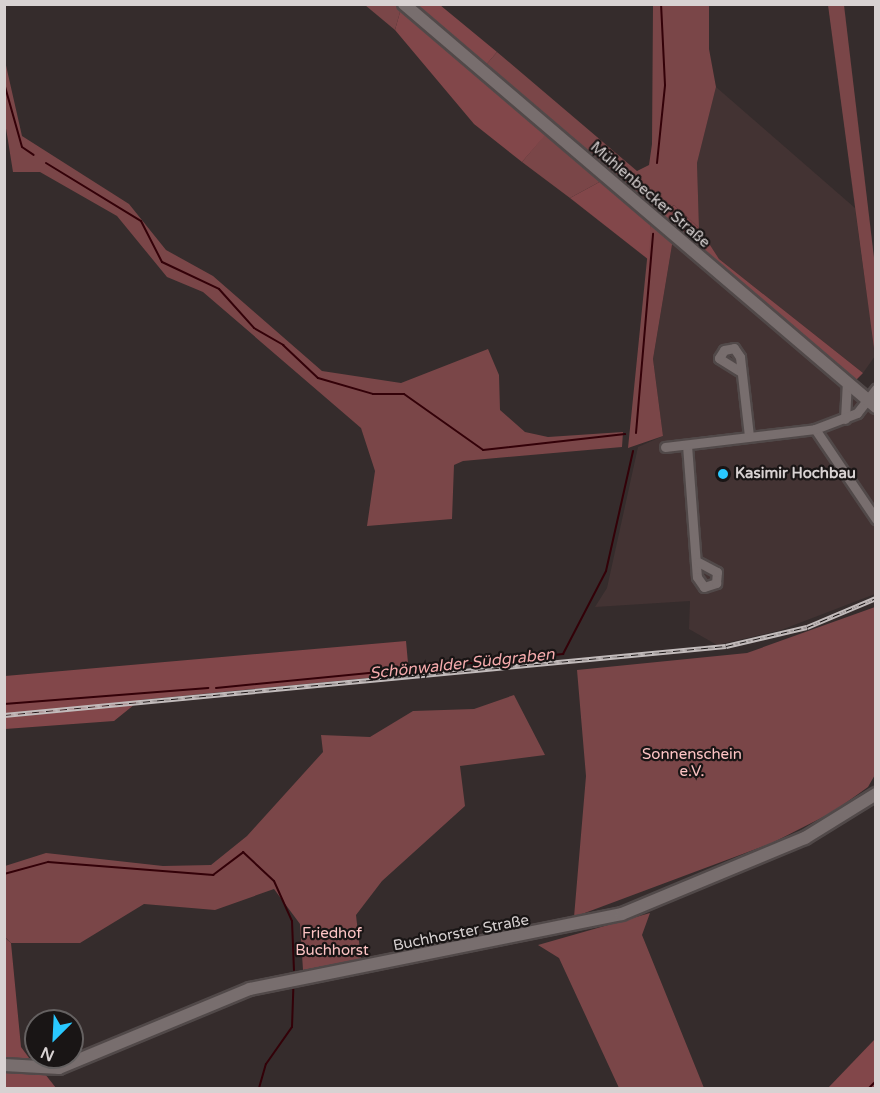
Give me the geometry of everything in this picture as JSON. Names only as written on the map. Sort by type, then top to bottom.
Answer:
[{"type":"main road","name":"Mühlenbecker Straße","points":[[404,4],[872,404]]},
{"type":"main road","name":"Buchhorster Straße","points":[[4,1065],[59,1068],[250,989],[622,914],[806,838],[876,794]]},
{"type":"street","points":[[741,372],[749,435]]},
{"type":"street","points":[[845,420],[847,383]]},
{"type":"street","points":[[665,447],[749,435],[815,429],[845,420],[872,404],[876,389]]},
{"type":"street","points":[[815,429],[876,519]]},
{"type":"street","points":[[687,445],[698,562]]},
{"type":"shaded area","points":[[402,5],[440,5],[497,52],[480,72],[548,132],[522,162],[474,124],[395,30]]},
{"type":"shaded area","points":[[716,87],[855,208],[875,356],[863,373],[719,259],[699,229],[697,163]]},
{"type":"shaded area","points":[[605,179],[651,220],[649,260],[570,198]]},
{"type":"shaded area","points":[[674,205],[699,228],[719,259],[863,373],[856,380],[701,254],[664,216]]},
{"type":"shaded area","points":[[673,239],[875,416],[875,594],[781,630],[717,645],[689,629],[690,601],[595,607],[607,588],[638,447],[663,436],[653,359]]},
{"type":"shaded area","points":[[406,641],[409,674],[140,700],[114,721],[5,729],[5,676]]},
{"type":"shaded area","points":[[4,937],[11,943],[24,1064],[5,1061]]},
{"type":"shaded area","points":[[875,1039],[875,1088],[828,1088]]},
{"type":"shaded area","points":[[4,1069],[45,1074],[56,1088],[5,1088]]},
{"type":"green space","points":[[365,5],[402,5],[395,30]]},
{"type":"green space","points":[[653,5],[709,5],[709,49],[716,87],[697,163],[699,228],[674,205],[652,220],[673,239],[653,359],[663,436],[628,448],[651,220],[605,179],[570,198],[522,162],[548,131],[479,73],[497,52],[637,171],[649,165],[652,144]]},
{"type":"green space","points":[[828,5],[844,5],[875,266],[875,356]]},
{"type":"green space","points":[[5,61],[22,136],[129,204],[166,250],[213,276],[322,371],[401,383],[488,349],[499,375],[500,410],[525,432],[548,437],[623,432],[622,447],[463,461],[454,465],[452,519],[367,526],[375,471],[361,428],[203,292],[167,277],[117,216],[40,172],[13,172],[5,122]]},
{"type":"green space","name":"Sonnenschein e.V.","points":[[875,607],[876,773],[868,787],[833,812],[772,843],[574,917],[586,776],[577,670],[747,653]]},
{"type":"green space","name":"Friedhof Buchhorst","points":[[514,695],[545,755],[460,766],[465,806],[382,881],[356,915],[361,959],[303,970],[300,924],[274,889],[215,910],[144,904],[80,943],[11,943],[5,937],[5,866],[46,853],[163,866],[211,865],[247,836],[323,752],[321,735],[370,737],[413,711],[474,709]]},
{"type":"green space","points":[[650,913],[642,935],[704,1088],[619,1088],[559,958],[538,945]]},
{"type":"waterway","name":"Schönwalder Südgraben","points":[[657,163],[665,85],[661,4]]},
{"type":"waterway","points":[[4,83],[22,147],[34,155]]},
{"type":"waterway","points":[[46,163],[141,221],[162,262],[219,289],[254,328],[283,345],[318,378],[373,394],[404,394],[483,450],[625,434]]},
{"type":"waterway","name":"Schönwalder Südgraben","points":[[658,195],[658,208]]},
{"type":"waterway","name":"Schönwalder Südgraben","points":[[636,433],[653,234]]},
{"type":"waterway","name":"Schönwalder Südgraben","points":[[216,688],[563,654],[606,571],[633,451]]},
{"type":"waterway","name":"Schönwalder Südgraben","points":[[4,704],[208,688]]},
{"type":"waterway","points":[[4,874],[48,862],[213,875],[243,852],[274,881],[292,921],[294,970]]},
{"type":"waterway","points":[[259,1088],[266,1064],[292,1027],[293,989]]},
{"type":"waterway","points":[[869,1088],[876,1081]]},
{"type":"railway","points":[[4,715],[726,646],[807,627],[876,598]]},
{"type":"place","name":"Kasimir Hochbau","points":[[723,474]]}]
